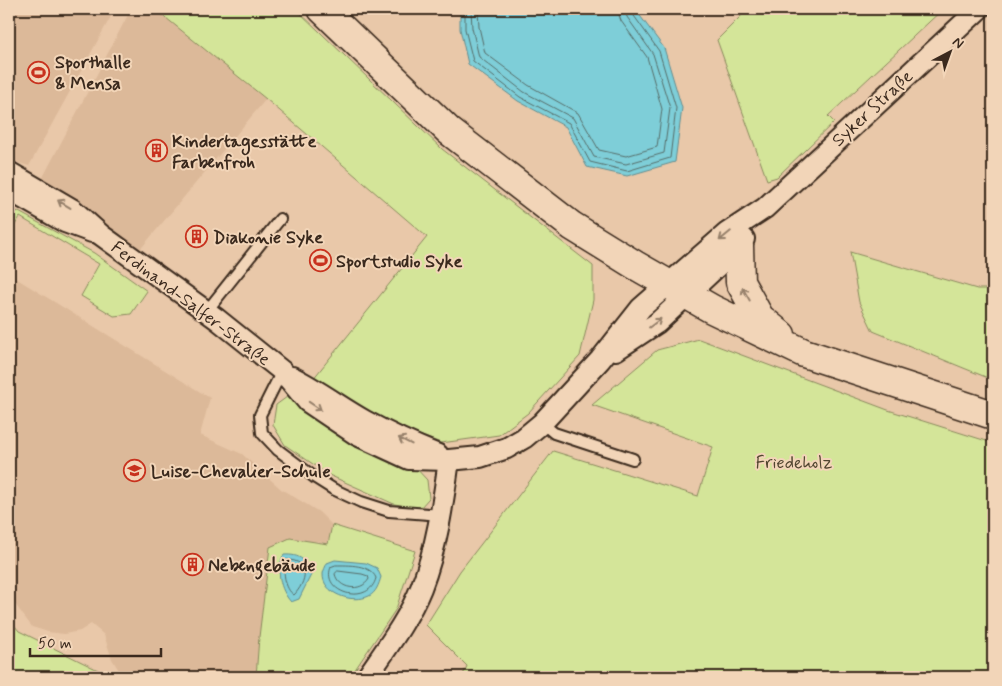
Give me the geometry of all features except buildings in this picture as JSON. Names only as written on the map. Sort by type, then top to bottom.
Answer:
[{"type":"main road","points":[[322,9],[449,132],[572,226],[678,290],[804,354],[993,415]]},
{"type":"main road","points":[[739,246],[740,282],[760,318],[804,354]]},
{"type":"street","name":"Syker Straße","points":[[678,290],[727,233],[765,208],[979,9]]},
{"type":"street","name":"Ferdinand-Salfer-Straße","points":[[9,172],[72,209],[101,236],[206,312],[282,371],[308,402],[357,435],[409,459],[449,460],[480,457],[507,448],[524,438],[542,423],[600,360],[657,323],[678,290]]},
{"type":"street","name":"Ferdinand-Salfer-Straße","points":[[9,190],[65,222],[101,236]]},
{"type":"street","name":"Syker Straße","points":[[678,290],[739,246],[765,208]]},
{"type":"street","points":[[367,677],[403,624],[421,589],[442,516],[449,460]]},
{"type":"lane","points":[[206,312],[280,219]]},
{"type":"lane","points":[[282,371],[260,415],[262,433],[278,450],[314,477],[360,502],[389,511],[442,516]]},
{"type":"lane","points":[[542,423],[554,433],[633,459]]},
{"type":"shaded area","points":[[9,9],[115,9],[29,166],[9,160]]},
{"type":"shaded area","points":[[131,9],[155,9],[266,99],[138,252],[41,181]]},
{"type":"shaded area","name":"Luise-Chevalier-Schule","points":[[9,274],[210,398],[200,435],[242,454],[281,489],[319,512],[332,525],[328,544],[317,541],[270,548],[256,677],[123,677],[112,659],[104,635],[91,624],[80,631],[64,634],[32,627],[9,596]]},
{"type":"green space","points":[[155,9],[296,9],[442,149],[593,266],[593,300],[580,356],[528,413],[499,435],[441,443],[389,424],[313,379],[427,237],[266,99]]},
{"type":"green space","points":[[748,9],[943,9],[828,116],[834,122],[777,177],[767,180],[717,40]]},
{"type":"green space","points":[[17,211],[94,253],[147,291],[131,314],[114,316],[81,296],[99,264],[20,217],[9,234],[9,224]]},
{"type":"green space","points":[[850,252],[977,289],[993,289],[993,380],[873,331],[859,302]]},
{"type":"green space","name":"Friedeholz","points":[[699,339],[888,410],[993,443],[993,677],[462,677],[467,666],[426,625],[460,571],[553,451],[698,496],[713,447],[592,405],[657,350]]},
{"type":"green space","points":[[287,397],[295,398],[415,467],[427,480],[429,498],[420,508],[394,504],[329,475],[285,445],[273,425],[276,405]]},
{"type":"green space","points":[[332,525],[415,551],[396,609],[350,677],[256,677],[270,547],[290,538],[328,544]]},
{"type":"green space","points":[[9,619],[19,631],[102,672],[105,677],[9,677]]},
{"type":"water","points":[[460,9],[635,9],[664,48],[682,108],[675,162],[627,176],[587,167],[566,127],[518,101],[468,64],[460,29]]},
{"type":"water","points":[[284,555],[302,559],[311,575],[299,599],[291,602],[284,592],[279,573]]},
{"type":"water","points":[[335,560],[366,563],[377,568],[381,577],[375,591],[369,596],[355,599],[340,596],[333,592],[324,581],[323,574],[327,563]]},
{"type":"place","name":"Sporthalle & Mensa","points":[[39,72]]},
{"type":"place","name":"Kindertagesstätte Farbenfroh","points":[[156,151]]},
{"type":"place","name":"Diakonie Syke","points":[[197,237]]},
{"type":"place","name":"Sportstudio Syke","points":[[320,261]]},
{"type":"place","name":"Luise-Chevalier-Schule","points":[[135,471]]},
{"type":"place","name":"Nebengebäude","points":[[192,565]]}]
